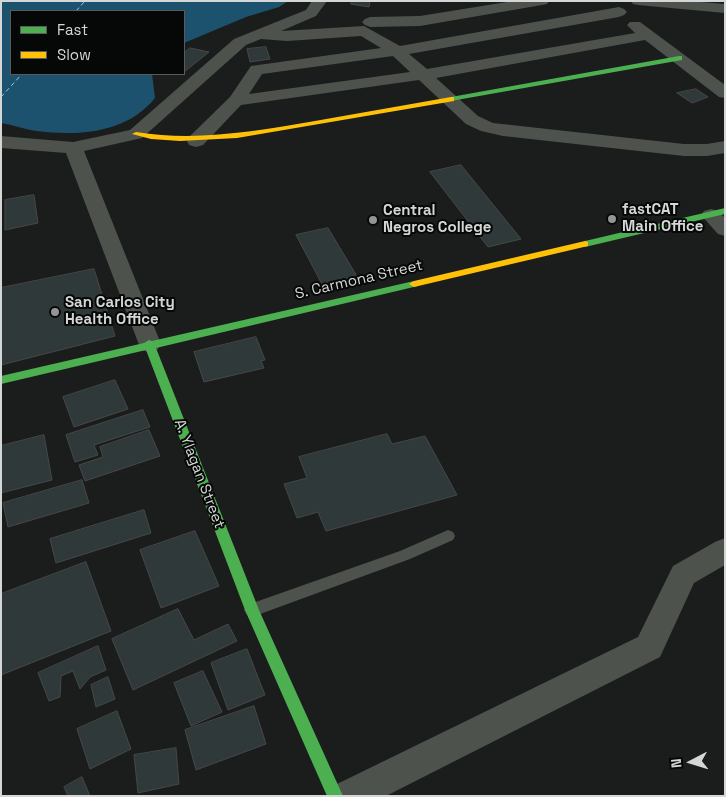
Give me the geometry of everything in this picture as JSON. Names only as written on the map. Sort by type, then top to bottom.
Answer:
[{"type":"main road","points":[[136,134],[160,140],[196,141],[252,134],[679,58]]},
{"type":"main road","name":"S. Carmona Street","points":[[1,380],[718,213]]},
{"type":"main road","name":"A. Ylagan Street","points":[[149,344],[252,610],[335,796]]},
{"type":"street","points":[[1,142],[73,148],[136,134],[240,42],[311,13],[320,1]]},
{"type":"street","points":[[259,34],[287,36],[371,20],[420,21],[493,6],[542,1]]},
{"type":"street","points":[[638,1],[725,10]]},
{"type":"street","points":[[196,141],[236,101],[257,70],[396,51],[616,7],[679,58],[721,86]]},
{"type":"street","points":[[371,20],[396,51],[422,75],[472,120],[487,127],[503,131],[684,150],[708,150],[725,147]]},
{"type":"street","points":[[236,101],[422,75],[649,35]]},
{"type":"street","name":"A. Ylagan Street","points":[[73,148],[149,344]]},
{"type":"street","points":[[718,213],[725,230]]},
{"type":"street","points":[[348,796],[649,647],[683,575],[725,550]]},
{"type":"lane","points":[[252,610],[405,555],[448,536]]},
{"type":"water","points":[[1,1],[288,1],[279,7],[246,17],[185,43],[185,10],[10,10],[10,75],[152,75],[155,98],[130,119],[116,126],[100,130],[68,133],[36,131],[1,123]]},
{"type":"building","points":[[352,1],[370,1],[369,7],[351,4]]},
{"type":"building","points":[[266,47],[270,59],[250,62],[247,49]]},
{"type":"building","points":[[190,48],[209,52],[185,71],[185,52]]},
{"type":"building","points":[[696,89],[708,97],[692,103],[677,93]]},
{"type":"building","points":[[461,165],[521,239],[488,247],[430,172]]},
{"type":"building","points":[[34,195],[38,223],[5,230],[5,200]]},
{"type":"building","points":[[328,228],[358,278],[323,286],[296,235]]},
{"type":"building","name":"San Carlos City Health Office","points":[[94,269],[115,336],[1,365],[1,288]]},
{"type":"building","points":[[256,337],[265,360],[261,361],[264,368],[204,382],[194,352]]},
{"type":"building","points":[[115,380],[128,409],[74,427],[63,397]]},
{"type":"building","points":[[143,410],[150,427],[94,445],[98,455],[75,462],[66,435]]},
{"type":"building","points":[[149,430],[160,456],[85,481],[79,465],[103,457],[100,447]]},
{"type":"building","points":[[387,434],[392,444],[425,436],[457,495],[326,531],[318,512],[297,518],[284,484],[307,478],[299,457]]},
{"type":"building","points":[[44,435],[52,480],[1,493],[1,446]]},
{"type":"building","points":[[82,480],[89,503],[8,527],[3,503]]},
{"type":"building","points":[[144,510],[151,533],[56,563],[50,539]]},
{"type":"building","points":[[195,531],[219,586],[161,608],[140,550]]},
{"type":"building","points":[[86,562],[111,631],[1,675],[1,594]]},
{"type":"building","points":[[178,609],[194,640],[228,624],[237,641],[133,690],[112,639]]},
{"type":"building","points":[[98,646],[106,670],[90,677],[80,689],[73,671],[61,676],[60,697],[49,701],[38,673]]},
{"type":"building","points":[[247,649],[265,695],[228,710],[211,663]]},
{"type":"building","points":[[203,671],[222,712],[191,726],[174,683]]},
{"type":"building","points":[[108,677],[115,699],[96,707],[91,685]]},
{"type":"building","points":[[254,706],[266,744],[196,770],[185,730]]},
{"type":"building","points":[[117,711],[131,749],[90,769],[77,729]]},
{"type":"building","points":[[176,748],[179,784],[138,793],[134,755]]},
{"type":"building","points":[[82,777],[90,796],[68,796],[64,787]]},
{"type":"ferry route","points":[[77,10],[85,1]]},
{"type":"ferry route","points":[[1,97],[21,75]]},
{"type":"traffic: fast","points":[[451,99],[679,58]]},
{"type":"traffic: fast","points":[[585,244],[725,211]]},
{"type":"traffic: fast","points":[[1,380],[414,284]]},
{"type":"traffic: fast","points":[[149,344],[252,610],[335,796]]},
{"type":"traffic: slow","points":[[136,134],[180,139],[237,136],[451,99]]},
{"type":"traffic: slow","points":[[414,284],[585,244]]},
{"type":"place","name":"fastCAT Main Office","points":[[612,219]]},
{"type":"place","name":"Central Negros College","points":[[373,220]]},
{"type":"place","name":"San Carlos City Health Office","points":[[55,312]]}]
